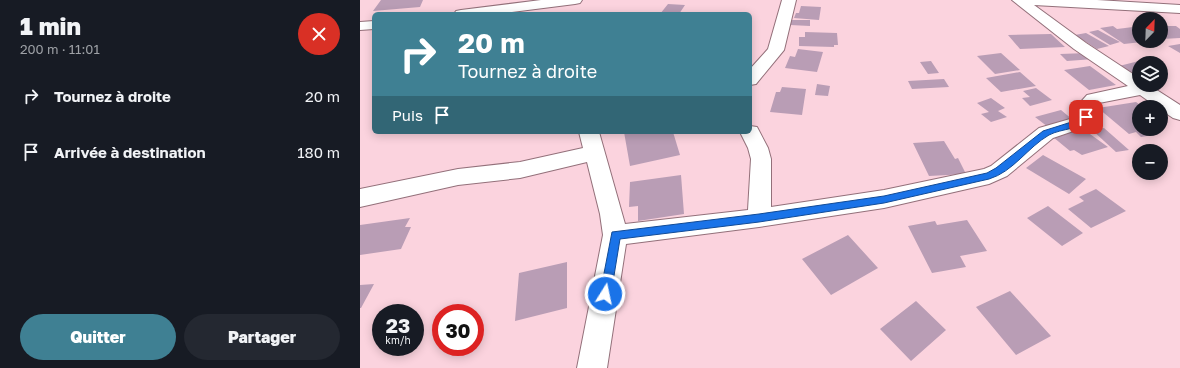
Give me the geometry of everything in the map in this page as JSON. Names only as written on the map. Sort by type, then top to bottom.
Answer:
[{"type":"street","points":[[477,12],[575,0],[575,12]]},
{"type":"street","points":[[752,78],[776,50],[790,0]]},
{"type":"street","points":[[1019,0],[1132,83]]},
{"type":"street","points":[[1026,0],[1179,10]]},
{"type":"street","points":[[360,26],[372,24]]},
{"type":"street","points":[[615,235],[759,218],[884,199],[989,176],[999,171],[1046,133],[1084,121],[1086,117],[1087,105],[1093,99],[1132,91]]},
{"type":"street","points":[[1146,92],[1180,114]]},
{"type":"street","points":[[751,134],[758,148],[761,159],[759,218]]},
{"type":"street","points":[[360,198],[458,177],[520,170],[592,143],[612,214],[615,235],[592,368]]},
{"type":"building","points":[[381,0],[423,0],[420,7],[373,11]]},
{"type":"building","points":[[668,4],[685,5],[680,12],[662,12]]},
{"type":"building","points":[[801,6],[821,7],[819,20],[794,18],[796,13],[799,13]]},
{"type":"building","points":[[790,20],[810,20],[810,26],[790,25]]},
{"type":"building","points":[[1113,26],[1117,29],[1132,27],[1132,43],[1124,44],[1100,28]]},
{"type":"building","points":[[1168,26],[1176,26],[1180,29],[1180,38],[1168,39]]},
{"type":"building","points":[[1098,30],[1120,42],[1110,45],[1089,32]]},
{"type":"building","points":[[805,32],[837,33],[838,45],[834,45],[834,47],[799,46],[799,37],[805,37]]},
{"type":"building","points":[[1086,33],[1109,46],[1097,49],[1075,35]]},
{"type":"building","points":[[1051,34],[1065,47],[1020,49],[1008,35]]},
{"type":"building","points":[[1180,44],[1180,53],[1168,46]]},
{"type":"building","points":[[798,49],[823,52],[817,72],[785,68],[790,56],[795,57]]},
{"type":"building","points":[[1001,53],[1020,70],[995,74],[977,56]]},
{"type":"building","points":[[1087,53],[1094,59],[1067,61],[1060,54]]},
{"type":"building","points":[[931,61],[939,73],[928,74],[920,62]]},
{"type":"building","points":[[1132,63],[1132,74],[1119,66]]},
{"type":"building","points":[[1090,66],[1116,85],[1089,90],[1064,70]]},
{"type":"building","points":[[1020,72],[1036,86],[1001,92],[986,78]]},
{"type":"building","points":[[944,79],[949,87],[912,89],[908,81]]},
{"type":"building","points":[[817,84],[830,86],[828,96],[815,95]]},
{"type":"building","points":[[782,87],[806,89],[802,115],[770,112],[776,92],[780,92]]},
{"type":"building","points":[[1036,88],[1052,100],[1030,106],[1022,98],[1030,97],[1023,91]]},
{"type":"building","points":[[991,98],[1005,108],[998,111],[1007,117],[991,122],[981,114],[989,112],[977,103]]},
{"type":"building","points":[[1132,103],[1132,133],[1129,134],[1098,108]]},
{"type":"building","points":[[1061,110],[1073,120],[1048,127],[1035,117]]},
{"type":"building","points":[[1104,128],[1129,150],[1116,152],[1092,130]]},
{"type":"building","points":[[1083,129],[1108,147],[1082,155],[1074,150],[1070,151],[1053,137]]},
{"type":"building","points":[[624,134],[674,134],[680,155],[630,166]]},
{"type":"building","points":[[944,141],[955,159],[958,158],[966,174],[929,176],[913,143]]},
{"type":"building","points":[[1043,155],[1086,179],[1069,194],[1026,168]]},
{"type":"building","points":[[681,175],[684,214],[638,221],[638,206],[629,207],[630,182]]},
{"type":"building","points":[[1096,189],[1126,211],[1091,228],[1068,209],[1084,201],[1079,197]]},
{"type":"building","points":[[1048,206],[1083,233],[1062,246],[1027,218]]},
{"type":"building","points":[[410,218],[405,227],[411,227],[401,249],[360,255],[360,225]]},
{"type":"building","points":[[967,220],[987,251],[960,256],[966,267],[932,273],[908,226],[935,221],[937,225]]},
{"type":"building","points":[[848,235],[878,268],[831,295],[802,259]]},
{"type":"building","points":[[567,262],[567,308],[515,321],[519,273]]},
{"type":"building","points":[[374,284],[361,308],[360,308],[360,285]]},
{"type":"building","points":[[1010,291],[1051,336],[1016,355],[976,307]]},
{"type":"building","points":[[916,301],[946,330],[911,361],[880,329]]},
{"type":"route","points":[[605,294],[615,235],[759,218],[884,199],[989,176],[999,171],[1046,133],[1084,121],[1086,117]]}]
